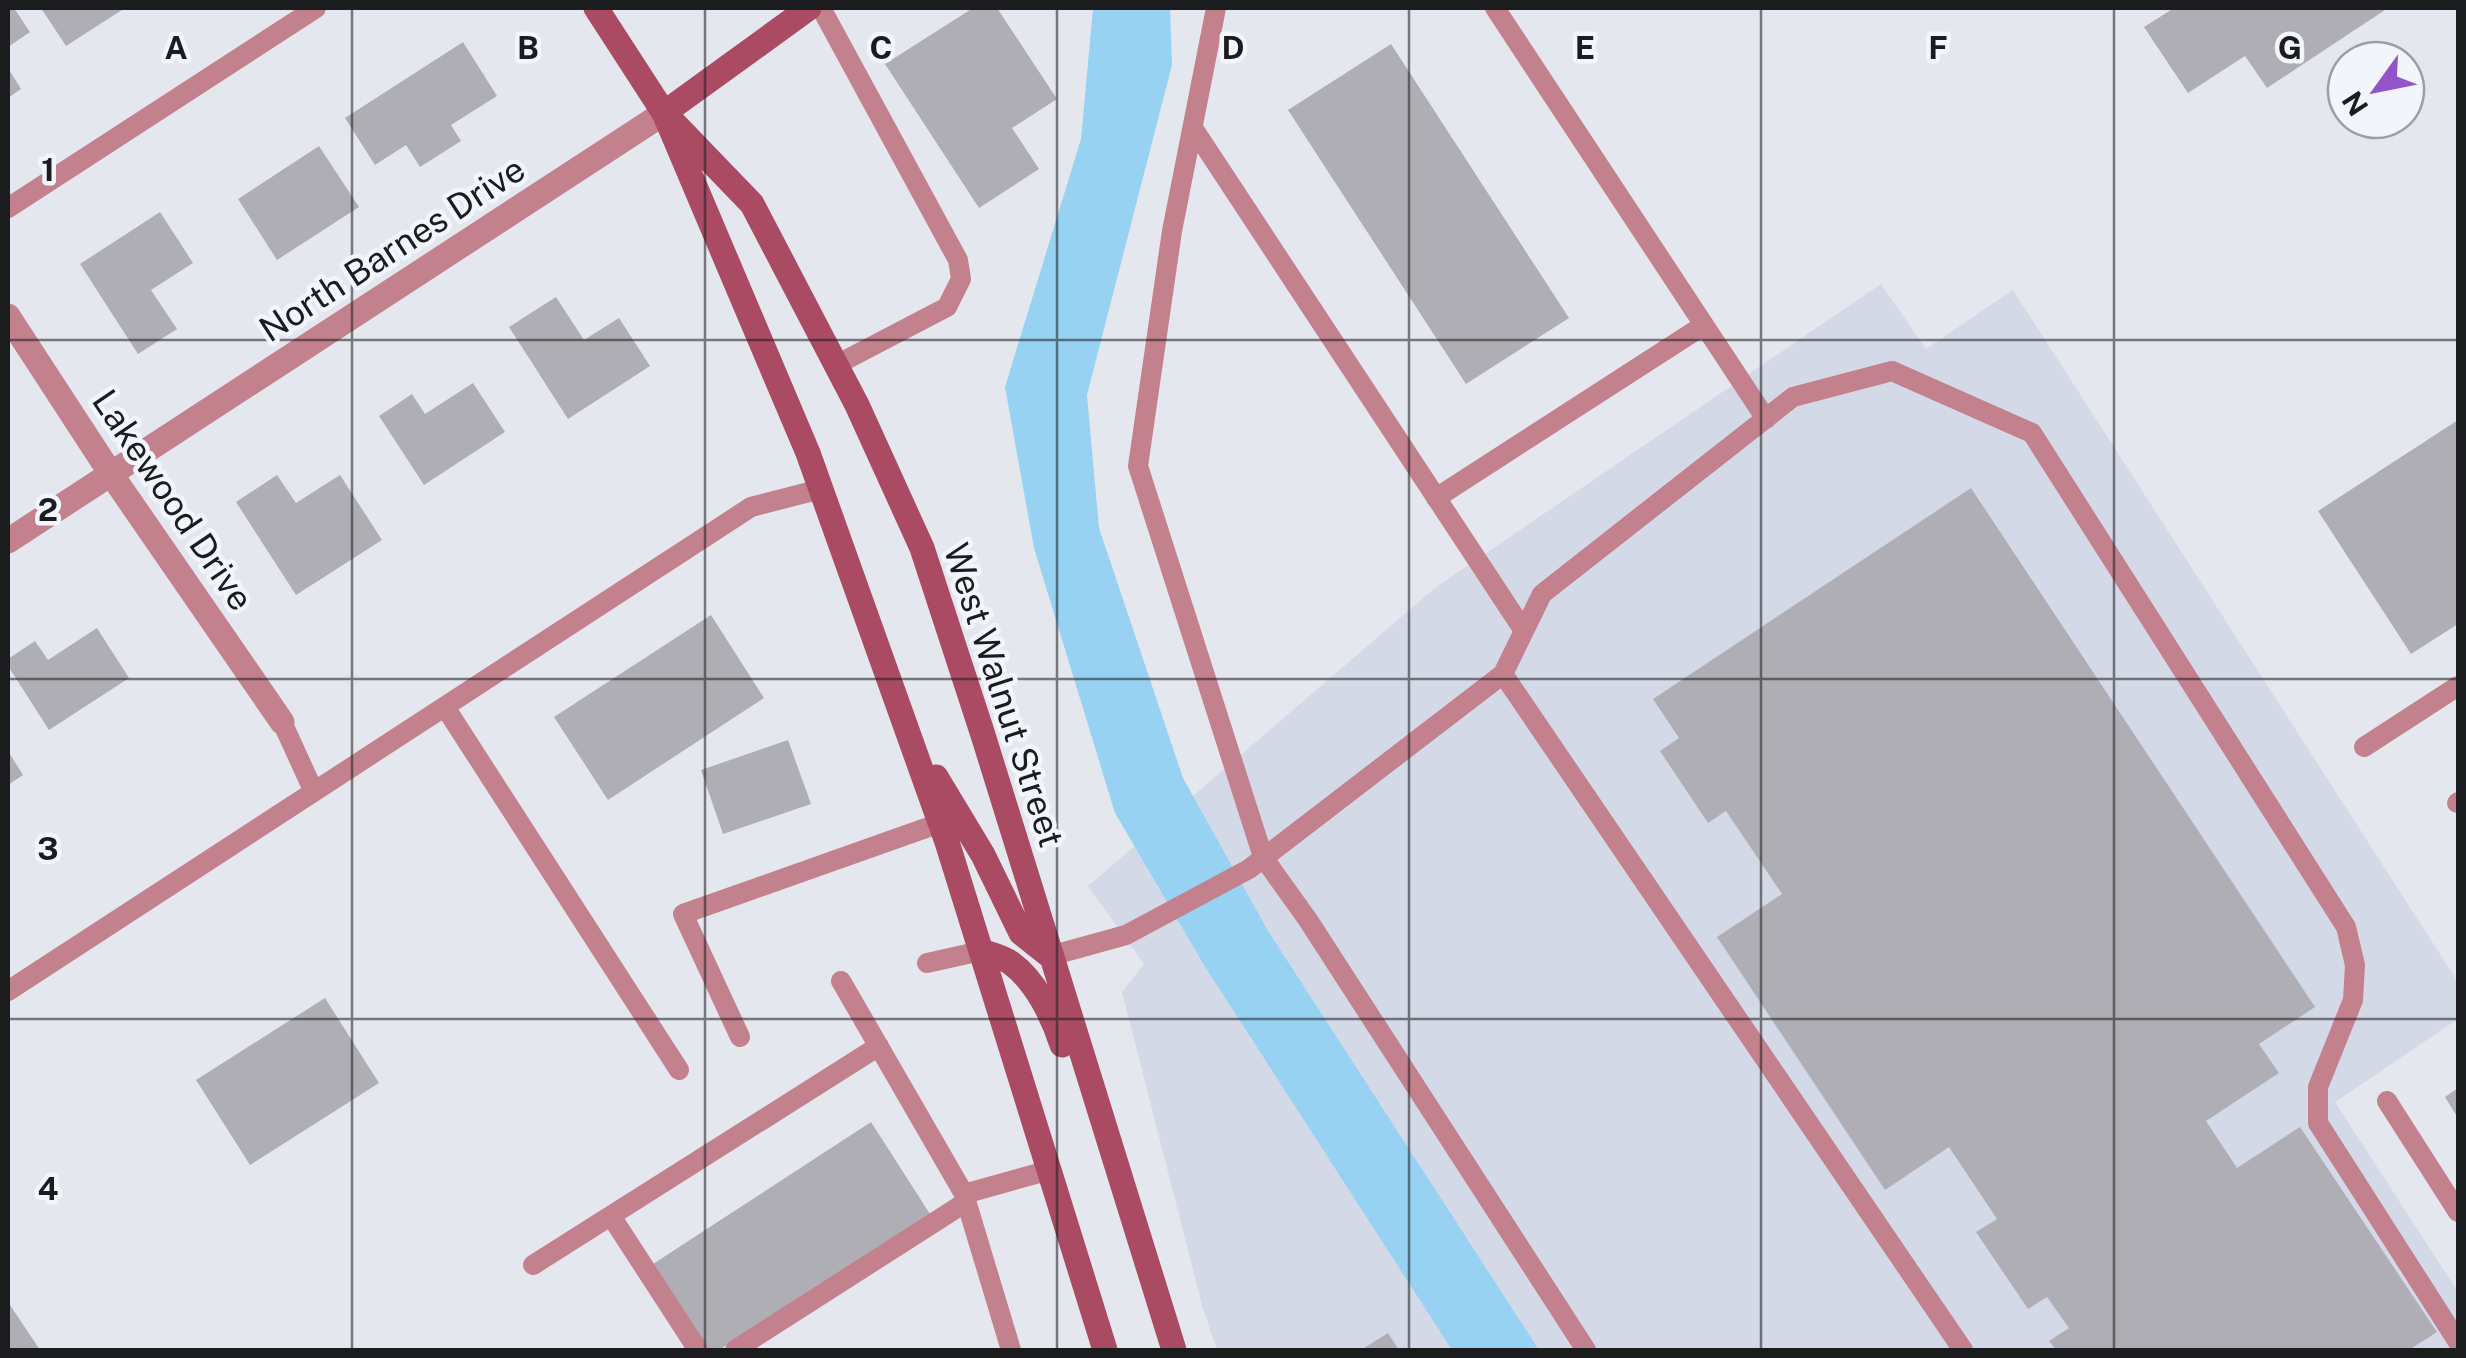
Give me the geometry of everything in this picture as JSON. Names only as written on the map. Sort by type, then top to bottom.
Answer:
[{"type":"main road","name":"West Walnut Street","points":[[596,8],[664,113],[821,489],[940,823],[1105,1350]]},
{"type":"main road","name":"North Barnes Drive","points":[[664,113],[809,8]]},
{"type":"main road","name":"West Walnut Street","points":[[664,113],[752,204],[836,365],[922,548],[1174,1350]]},
{"type":"main road","points":[[907,730],[983,856],[1021,933],[1050,956]]},
{"type":"main road","points":[[981,951],[1010,962],[1033,987],[1056,1026],[1082,1112],[1108,1143]]},
{"type":"street","name":"North Barnes Drive","points":[[8,541],[664,113]]},
{"type":"street","name":"Lakewood Drive","points":[[8,316],[110,474],[282,722]]},
{"type":"lane","points":[[8,208],[316,8]]},
{"type":"lane","points":[[821,8],[958,260],[961,279],[947,307],[836,365]]},
{"type":"lane","points":[[1216,8],[1172,231],[1138,466],[1256,863],[1308,920],[1586,1350]]},
{"type":"lane","points":[[1494,8],[1766,419]]},
{"type":"lane","points":[[1192,128],[1524,631]]},
{"type":"lane","points":[[1436,498],[1704,325]]},
{"type":"lane","points":[[1050,956],[1126,935],[1256,863],[1502,674],[1542,594],[1793,397],[1892,371],[2032,433],[2346,928],[2355,965],[2353,1000],[2318,1087],[2318,1123],[2458,1342]]},
{"type":"lane","points":[[8,991],[751,508],[821,489]]},
{"type":"lane","points":[[1502,674],[1962,1350]]},
{"type":"lane","points":[[2364,747],[2458,686]]},
{"type":"lane","points":[[445,707],[679,1070]]},
{"type":"lane","points":[[282,722],[314,792]]},
{"type":"lane","points":[[740,1038],[683,914],[940,823]]},
{"type":"lane","points":[[927,963],[981,951]]},
{"type":"lane","points":[[841,981],[965,1198],[1011,1350]]},
{"type":"lane","points":[[533,1265],[879,1046]]},
{"type":"lane","points":[[2387,1102],[2458,1212]]},
{"type":"lane","points":[[736,1350],[965,1198],[1050,1170]]},
{"type":"lane","points":[[611,1216],[698,1350]]},
{"type":"shaded area","points":[[1881,284],[1926,349],[2013,290],[2458,982],[2458,1019],[2335,1102],[2458,1292],[2458,1350],[1217,1350],[1122,992],[1144,964],[1088,886],[1435,588]]},
{"type":"water","points":[[1093,8],[1170,8],[1172,65],[1087,395],[1099,528],[1183,778],[1268,931],[1539,1350],[1452,1350],[1204,965],[1115,813],[1034,548],[1005,387],[1081,139]]},
{"type":"building","points":[[8,8],[14,8],[30,32],[8,47]]},
{"type":"building","points":[[41,8],[125,8],[66,46]]},
{"type":"building","points":[[973,8],[997,8],[1057,99],[1012,128],[1039,169],[979,208],[885,64]]},
{"type":"building","points":[[2174,8],[2388,8],[2340,40],[2326,40],[2326,49],[2267,88],[2245,56],[2188,93],[2144,27]]},
{"type":"building","points":[[463,42],[497,96],[451,125],[461,141],[420,167],[406,145],[375,165],[345,118]]},
{"type":"building","points":[[1391,44],[1569,318],[1466,384],[1288,110]]},
{"type":"building","points":[[8,68],[21,89],[8,98]]},
{"type":"building","points":[[319,146],[359,207],[277,260],[238,199]]},
{"type":"building","points":[[160,212],[193,263],[151,290],[177,329],[138,354],[80,264]]},
{"type":"building","points":[[556,297],[584,340],[619,318],[650,366],[568,419],[509,327]]},
{"type":"building","points":[[473,383],[505,432],[424,485],[379,416],[412,394],[425,414]]},
{"type":"building","points":[[2458,420],[2458,624],[2411,654],[2318,511]]},
{"type":"building","points":[[277,475],[296,503],[340,475],[382,540],[296,595],[236,502]]},
{"type":"building","points":[[1971,488],[2315,1007],[2259,1044],[2279,1073],[2206,1121],[2237,1168],[2300,1127],[2437,1332],[2409,1350],[2056,1350],[2049,1341],[2069,1328],[2047,1297],[2028,1309],[1976,1232],[1997,1219],[1949,1147],[1885,1190],[1717,937],[1782,894],[1726,811],[1708,823],[1660,751],[1679,738],[1653,699]]},
{"type":"building","points":[[711,615],[764,698],[608,800],[554,717]]},
{"type":"building","points":[[97,628],[129,678],[49,730],[8,666],[8,659],[35,641],[48,660]]},
{"type":"building","points":[[788,740],[811,804],[723,834],[701,770]]},
{"type":"building","points":[[8,751],[23,775],[8,785]]},
{"type":"building","points":[[325,998],[379,1083],[250,1165],[196,1080]]},
{"type":"building","points":[[2458,1088],[2458,1118],[2445,1097]]},
{"type":"building","points":[[871,1122],[930,1214],[719,1350],[709,1350],[653,1264]]},
{"type":"building","points":[[8,1302],[40,1350],[8,1350]]},
{"type":"building","points":[[1388,1333],[1399,1350],[1361,1350]]}]
